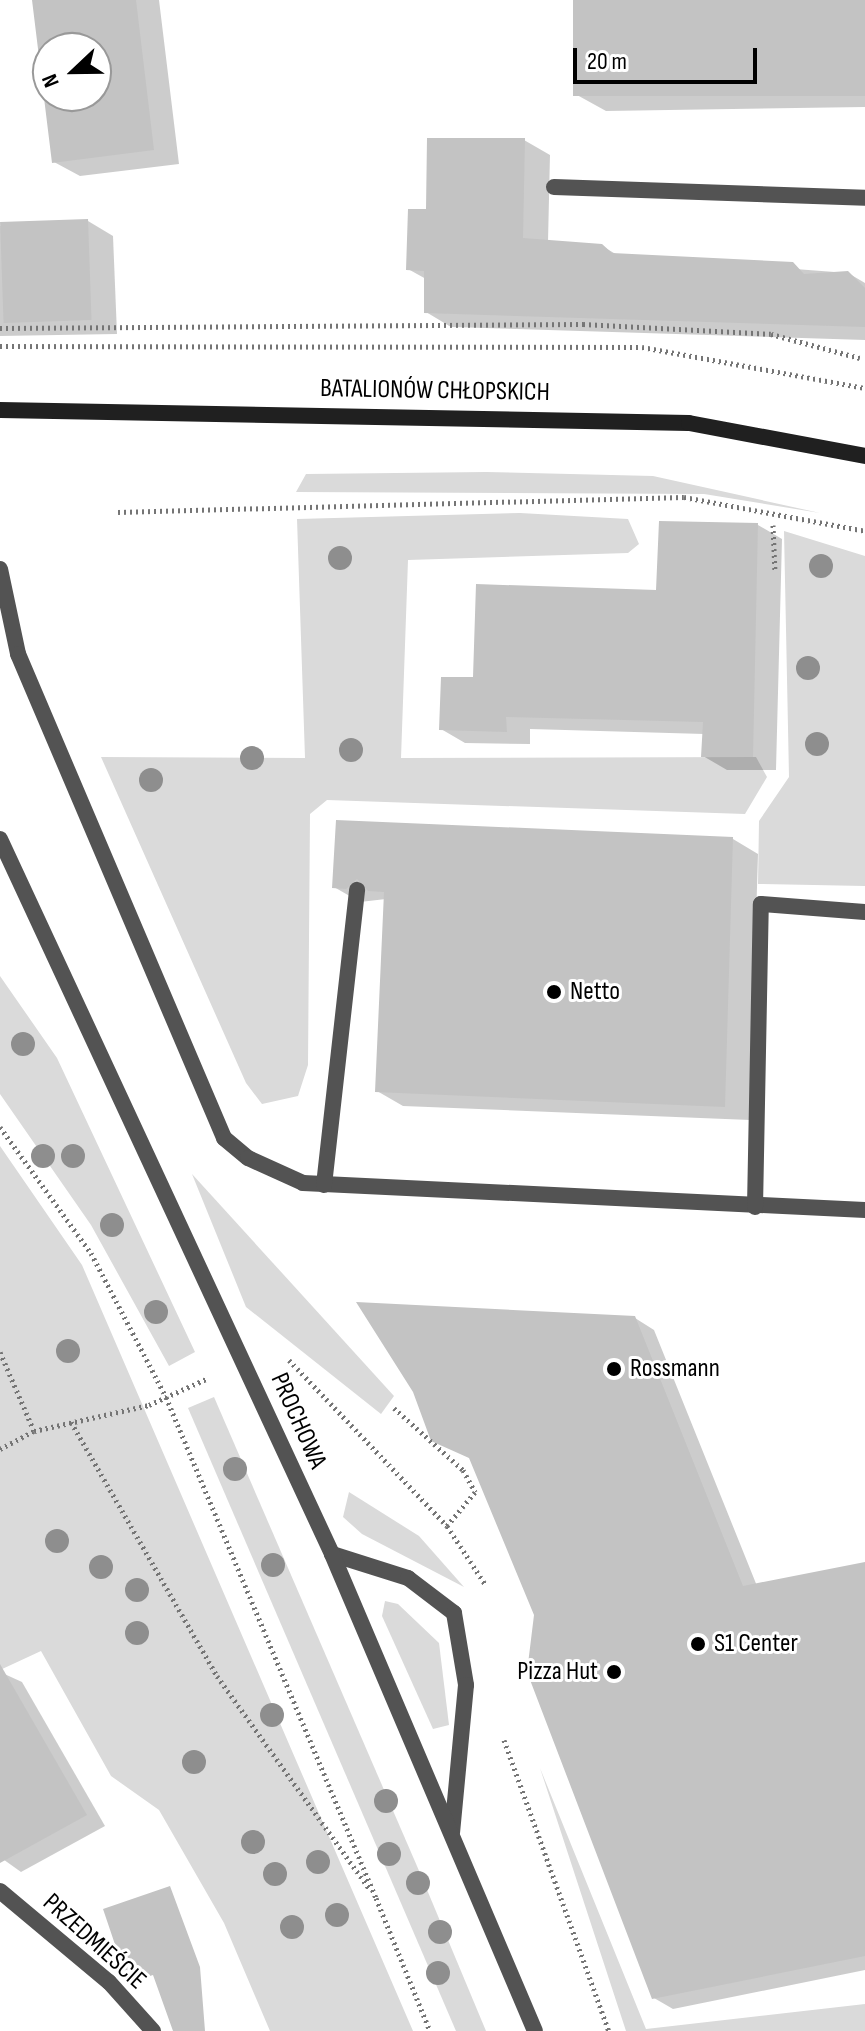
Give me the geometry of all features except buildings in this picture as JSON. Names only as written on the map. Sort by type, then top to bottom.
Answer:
[{"type":"main road","name":"BATALIONÓW CHŁOPSKICH","points":[[0,410],[689,423],[865,456]]},
{"type":"street","points":[[554,187],[865,198]]},
{"type":"street","points":[[0,569],[18,654],[224,1138],[248,1158],[324,1185],[865,1210]]},
{"type":"street","name":"PROCHOWA","points":[[0,839],[332,1554],[535,2031]]},
{"type":"street","points":[[324,1185],[357,890]]},
{"type":"street","points":[[755,1207],[761,904],[865,912]]},
{"type":"street","points":[[332,1554],[408,1578],[454,1613],[466,1685],[452,1832]]},
{"type":"street","name":"PRZEDMIEŚCIE","points":[[0,1891],[109,1982],[153,2031]]},
{"type":"path","points":[[0,328],[583,324],[771,334],[860,358]]},
{"type":"path","points":[[0,346],[642,347],[865,388]]},
{"type":"path","points":[[118,512],[684,497],[865,531]]},
{"type":"path","points":[[773,525],[775,572]]},
{"type":"path","points":[[0,1127],[91,1253],[166,1397],[430,2031]]},
{"type":"path","points":[[0,1352],[34,1431]]},
{"type":"path","points":[[0,1449],[34,1431],[166,1397],[211,1377]]},
{"type":"path","points":[[394,1408],[463,1470],[475,1492],[447,1526]]},
{"type":"path","points":[[71,1422],[217,1676],[376,1898]]},
{"type":"shaded area","points":[[486,472],[653,476],[820,513],[704,494],[296,492],[306,474]]},
{"type":"shaded area","points":[[520,513],[628,519],[639,544],[628,553],[408,560],[401,758],[756,757],[767,777],[745,814],[327,800],[310,814],[308,1065],[298,1096],[262,1104],[246,1083],[101,757],[305,758],[297,519]]},
{"type":"shaded area","points":[[784,531],[865,556],[865,886],[758,884],[759,821],[789,777]]},
{"type":"shaded area","points":[[0,976],[57,1058],[195,1352],[169,1366],[91,1225],[0,1094]]},
{"type":"shaded area","points":[[0,1146],[82,1265],[413,2031],[270,2031],[224,1923],[159,1810],[111,1776],[41,1651],[0,1670]]},
{"type":"shaded area","points":[[192,1174],[394,1396],[381,1414],[246,1307]]},
{"type":"shaded area","points":[[214,1397],[486,2031],[456,2031],[188,1408]]},
{"type":"shaded area","points":[[349,1492],[419,1536],[464,1587],[362,1534],[343,1517]]},
{"type":"shaded area","points":[[385,1601],[398,1604],[439,1643],[449,1725],[433,1729],[382,1616]]},
{"type":"shaded area","points":[[540,1768],[646,2029],[865,2004],[865,2031],[626,2031]]},
{"type":"place","name":"Netto","points":[[554,992]]},
{"type":"place","name":"Rossmann","points":[[614,1369]]},
{"type":"place","name":"S1 Center","points":[[698,1644]]},
{"type":"place","name":"Pizza Hut","points":[[614,1672]]}]
